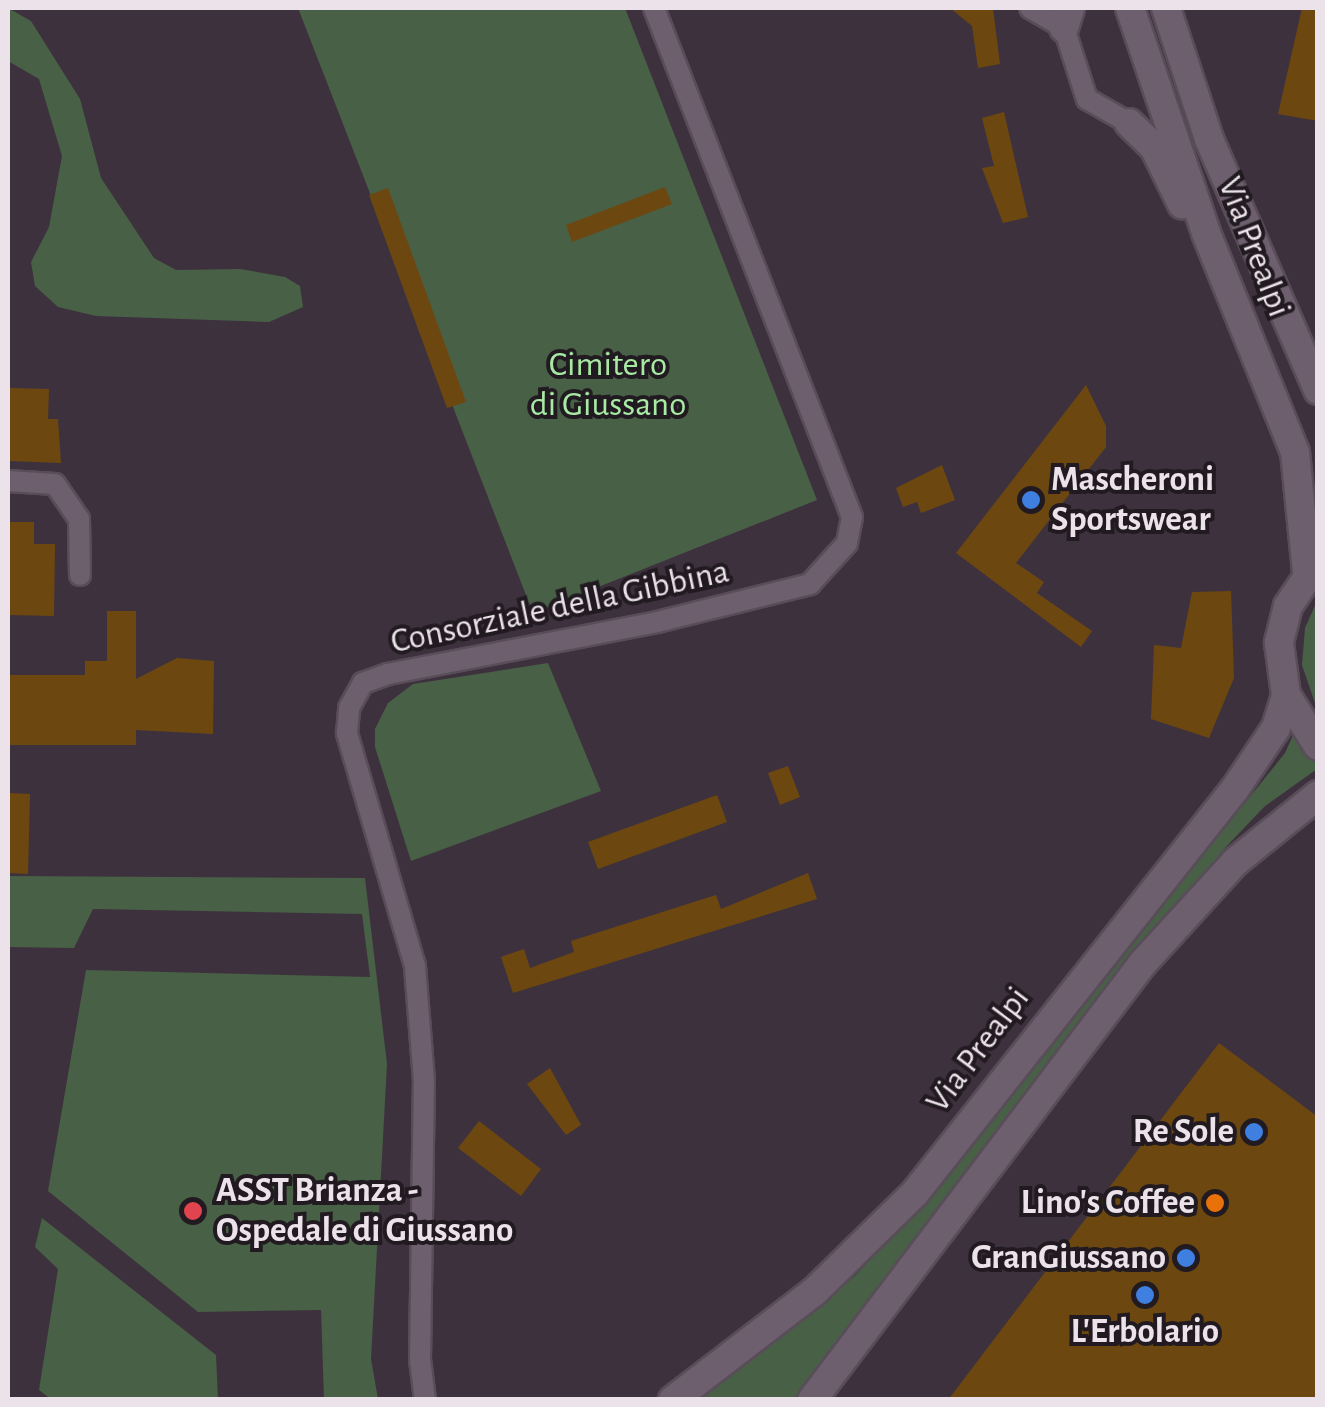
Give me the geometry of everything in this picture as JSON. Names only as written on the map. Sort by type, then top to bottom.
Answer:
[{"type":"main road","name":"Via Prealpi","points":[[1130,8],[1206,233],[1295,452],[1312,568]]},
{"type":"main road","name":"Via Prealpi","points":[[1166,8],[1208,139],[1318,390]]},
{"type":"main road","points":[[1129,123],[1154,147],[1176,197],[1206,233]]},
{"type":"main road","points":[[1312,568],[1288,606],[1279,643],[1286,695],[1318,746]]},
{"type":"main road","name":"Via Prealpi","points":[[673,1400],[814,1292],[916,1193],[1235,789],[1276,728],[1286,695]]},
{"type":"main road","points":[[812,1400],[1142,964],[1235,862],[1318,796]]},
{"type":"street","name":"Consorziale della Gibbina","points":[[425,1400],[424,1081],[415,966],[347,733],[349,708],[363,684],[388,674],[657,622],[810,584],[847,543],[852,518],[654,8]]},
{"type":"street","points":[[1030,8],[1068,18],[1081,90],[1129,123]]},
{"type":"street","points":[[8,481],[54,484],[79,519],[80,575]]},
{"type":"green space","points":[[8,8],[31,21],[80,99],[101,178],[154,258],[176,270],[240,269],[285,277],[300,286],[303,307],[269,322],[96,316],[58,307],[35,286],[31,262],[49,227],[62,156],[39,79],[8,61]]},
{"type":"green space","name":"Cimitero di Giussano","points":[[298,8],[625,8],[817,500],[533,613]]},
{"type":"green space","points":[[1317,601],[1317,709],[1302,665],[1305,628]]},
{"type":"green space","points":[[548,663],[601,791],[411,861],[375,747],[375,729],[388,703],[413,684]]},
{"type":"green space","points":[[1294,733],[1317,757],[1317,769],[1265,806],[1224,849],[796,1399],[696,1400],[855,1276],[925,1201],[1285,753]]},
{"type":"green space","name":"ASST Brianza - Ospedale di Giussano","points":[[8,876],[365,878],[387,1064],[371,1359],[378,1399],[324,1399],[321,1310],[198,1312],[48,1191],[86,970],[370,977],[362,914],[93,909],[74,948],[8,947]]},
{"type":"green space","points":[[42,1218],[216,1355],[218,1399],[52,1400],[39,1390],[58,1269],[35,1247]]},
{"type":"building","points":[[950,8],[993,8],[1000,64],[978,68],[972,26]]},
{"type":"building","points":[[1302,8],[1318,8],[1318,121],[1278,114]]},
{"type":"building","points":[[1004,112],[1028,217],[1003,223],[982,168],[994,166],[982,118]]},
{"type":"building","points":[[665,187],[672,204],[572,242],[566,225]]},
{"type":"building","points":[[388,188],[466,402],[447,408],[369,195]]},
{"type":"building","name":"Mascheroni Sportswear","points":[[1086,385],[1106,426],[1106,447],[1016,563],[1044,582],[1037,593],[1092,631],[1081,647],[956,553]]},
{"type":"building","points":[[8,388],[49,389],[48,419],[58,419],[61,463],[8,461]]},
{"type":"building","points":[[942,465],[955,500],[921,513],[917,502],[903,507],[896,488]]},
{"type":"building","points":[[8,522],[34,522],[34,544],[55,544],[54,616],[8,615]]},
{"type":"building","points":[[1231,591],[1234,678],[1209,738],[1151,719],[1154,645],[1181,648],[1192,592]]},
{"type":"building","points":[[107,611],[136,611],[136,679],[177,658],[214,661],[213,734],[136,730],[136,745],[8,745],[8,675],[85,675],[85,661],[107,661]]},
{"type":"building","points":[[788,766],[800,797],[780,805],[768,773]]},
{"type":"building","points":[[8,793],[30,794],[28,874],[8,873]]},
{"type":"building","points":[[717,795],[727,822],[598,869],[588,842]]},
{"type":"building","points":[[808,873],[817,899],[513,993],[501,957],[524,949],[530,968],[574,952],[571,941],[716,895],[721,909]]},
{"type":"building","name":"GranGiussano","points":[[1219,1043],[1318,1117],[1318,1400],[948,1400]]},
{"type":"building","points":[[550,1068],[581,1125],[566,1135],[527,1084]]},
{"type":"building","points":[[479,1121],[541,1169],[521,1196],[458,1148]]},
{"type":"place","name":"Mascheroni Sportswear","points":[[1031,500]]},
{"type":"place","name":"Re Sole","points":[[1254,1132]]},
{"type":"place","name":"Lino's Coffee","points":[[1215,1203]]},
{"type":"place","name":"ASST Brianza - Ospedale di Giussano","points":[[193,1211]]},
{"type":"place","name":"GranGiussano","points":[[1186,1258]]},
{"type":"place","name":"L'Erbolario","points":[[1145,1295]]}]
